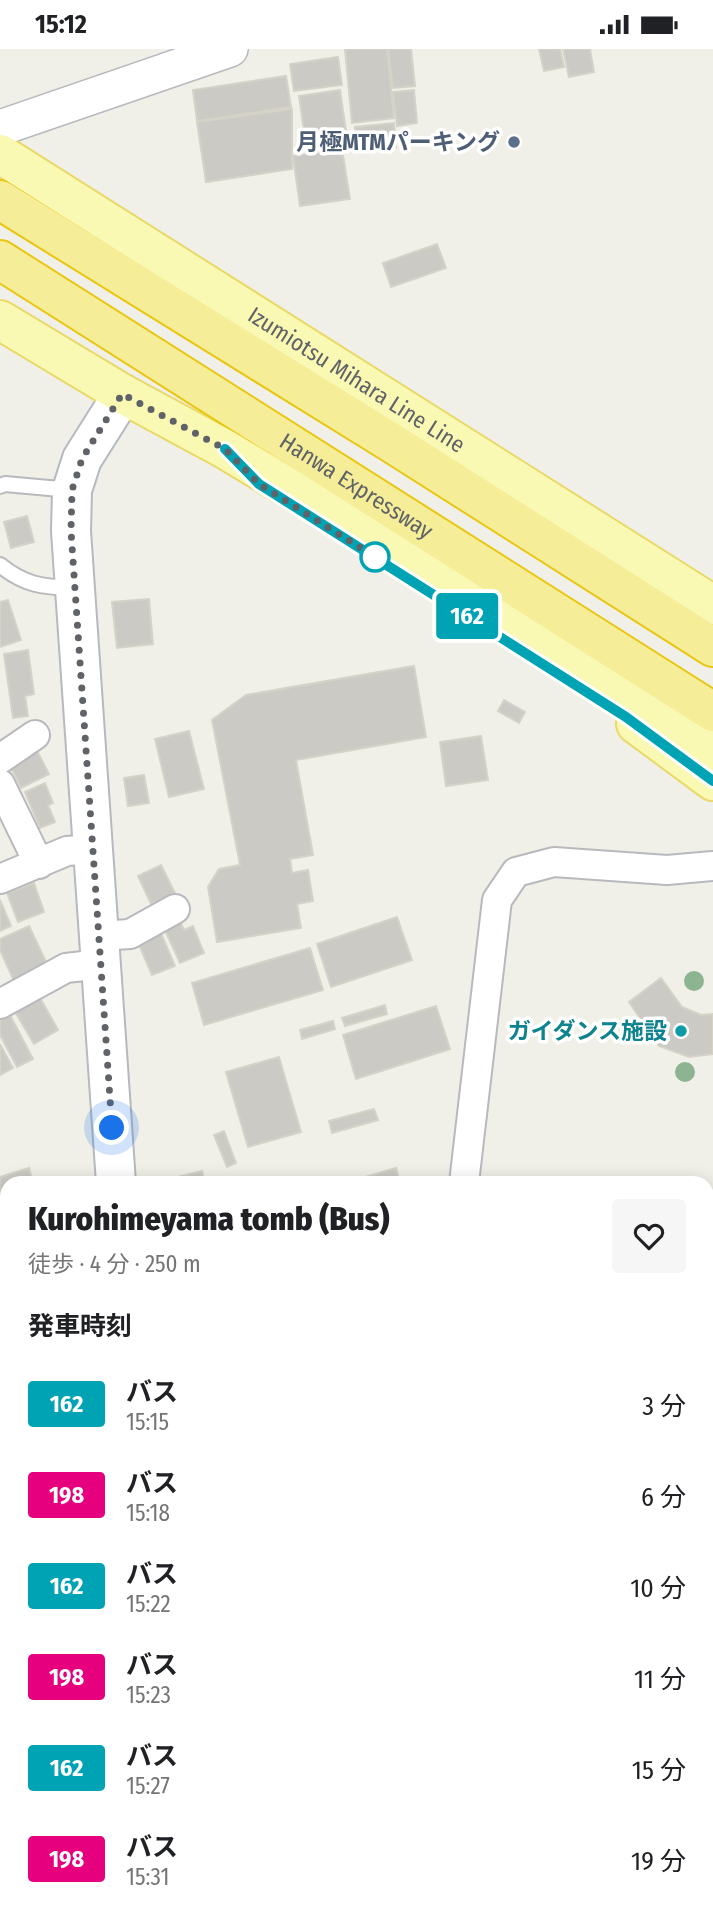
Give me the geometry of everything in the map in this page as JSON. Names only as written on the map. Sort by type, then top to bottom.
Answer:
[{"type":"highway","points":[[0,200],[392,443],[713,647]]},
{"type":"highway","name":"Hanwa Expressway","points":[[0,260],[713,712]]},
{"type":"main road","name":"Izumiotsu Mihara Line Line","points":[[0,154],[713,605]]},
{"type":"main road","points":[[0,320],[122,394],[225,449],[713,744]]},
{"type":"main road","points":[[369,387],[454,412],[713,579]]},
{"type":"main road","points":[[116,1176],[71,531],[72,490],[82,459],[122,394]]},
{"type":"main road","points":[[225,449],[259,484],[626,717],[713,781]]},
{"type":"street","points":[[0,128],[230,49]]},
{"type":"street","points":[[0,759],[36,735]]},
{"type":"street","points":[[0,784],[38,864]]},
{"type":"street","points":[[0,879],[67,851],[93,849]]},
{"type":"street","points":[[465,1176],[497,900],[516,872],[554,862],[667,870],[713,866]]},
{"type":"street","points":[[0,1004],[175,909]]},
{"type":"lane","points":[[0,486],[5,484],[72,490]]},
{"type":"lane","points":[[0,565],[14,576],[42,587],[74,588]]},
{"type":"building","points":[[345,49],[387,49],[394,118],[352,123]]},
{"type":"building","points":[[388,49],[411,49],[415,86],[393,88]]},
{"type":"building","points":[[539,49],[560,49],[564,67],[544,71]]},
{"type":"building","points":[[563,49],[590,49],[594,72],[569,77]]},
{"type":"building","points":[[338,57],[342,85],[294,91],[290,64]]},
{"type":"building","points":[[286,76],[291,107],[197,121],[193,90]]},
{"type":"building","points":[[340,90],[347,138],[306,144],[299,96]]},
{"type":"building","points":[[414,90],[417,123],[397,126],[393,92]]},
{"type":"building","points":[[292,109],[292,169],[206,182],[197,122]]},
{"type":"building","points":[[394,123],[396,147],[357,151],[355,127]]},
{"type":"building","points":[[342,149],[350,199],[300,206],[293,156]]},
{"type":"building","points":[[437,244],[446,268],[391,287],[383,263]]},
{"type":"building","points":[[27,516],[34,542],[11,548],[4,522]]},
{"type":"building","points":[[149,599],[153,644],[117,648],[112,602]]},
{"type":"building","points":[[8,600],[21,640],[0,647],[0,602]]},
{"type":"building","points":[[28,650],[34,694],[25,696],[28,716],[13,718],[4,654]]},
{"type":"building","points":[[414,666],[426,737],[296,760],[313,855],[290,859],[292,873],[308,870],[313,901],[297,904],[301,928],[217,942],[208,887],[219,869],[240,865],[212,720],[246,695]]},
{"type":"building","points":[[504,700],[525,712],[519,723],[498,711]]},
{"type":"building","points":[[189,731],[204,789],[169,797],[155,739]]},
{"type":"building","points":[[481,736],[488,780],[446,786],[440,742]]},
{"type":"building","points":[[35,747],[49,774],[21,788],[11,767],[22,762],[19,755]]},
{"type":"building","points":[[144,775],[149,803],[128,806],[124,778]]},
{"type":"building","points":[[45,783],[53,803],[48,805],[55,822],[40,828],[25,792]]},
{"type":"building","points":[[161,865],[175,893],[151,904],[138,876]]},
{"type":"building","points":[[34,883],[44,912],[18,922],[7,893]]},
{"type":"building","points":[[0,900],[11,926],[0,931]]},
{"type":"building","points":[[397,917],[412,960],[331,987],[317,944]]},
{"type":"building","points":[[180,921],[184,930],[193,926],[204,953],[180,963],[164,928]]},
{"type":"building","points":[[29,926],[48,966],[14,981],[0,950],[0,939]]},
{"type":"building","points":[[160,931],[175,966],[152,975],[137,940]]},
{"type":"building","points":[[310,948],[323,990],[204,1025],[192,983]]},
{"type":"building","name":"ガイダンス施設","points":[[661,978],[682,1007],[701,1015],[713,1014],[713,1054],[689,1057],[659,1046],[629,1002]]},
{"type":"building","points":[[39,996],[58,1030],[34,1044],[14,1010]]},
{"type":"building","points":[[385,1005],[387,1014],[345,1026],[342,1018]]},
{"type":"building","points":[[436,1006],[450,1049],[356,1079],[343,1035]]},
{"type":"building","points":[[9,1013],[33,1059],[17,1067],[0,1035],[0,1018]]},
{"type":"building","points":[[333,1021],[335,1029],[302,1039],[300,1030]]},
{"type":"building","points":[[0,1044],[13,1068],[0,1075]]},
{"type":"building","points":[[279,1057],[301,1132],[248,1147],[226,1072]]},
{"type":"building","points":[[374,1109],[378,1120],[332,1133],[329,1121]]},
{"type":"building","points":[[224,1131],[236,1163],[227,1167],[214,1135]]},
{"type":"building","points":[[29,1168],[31,1176],[3,1176]]},
{"type":"building","points":[[396,1168],[398,1176],[369,1176]]},
{"type":"building","points":[[202,1171],[203,1176],[182,1176]]},
{"type":"bus line","name":"162","points":[[225,449],[259,484],[626,717],[713,781]]},
{"type":"place","name":"月極MTMパーキング","points":[[514,142]]},
{"type":"place","name":"ガイダンス施設","points":[[681,1031]]},
{"type":"route","points":[[112,1128],[71,531],[72,490],[82,459],[122,394],[225,449],[259,484],[375,557]]}]
